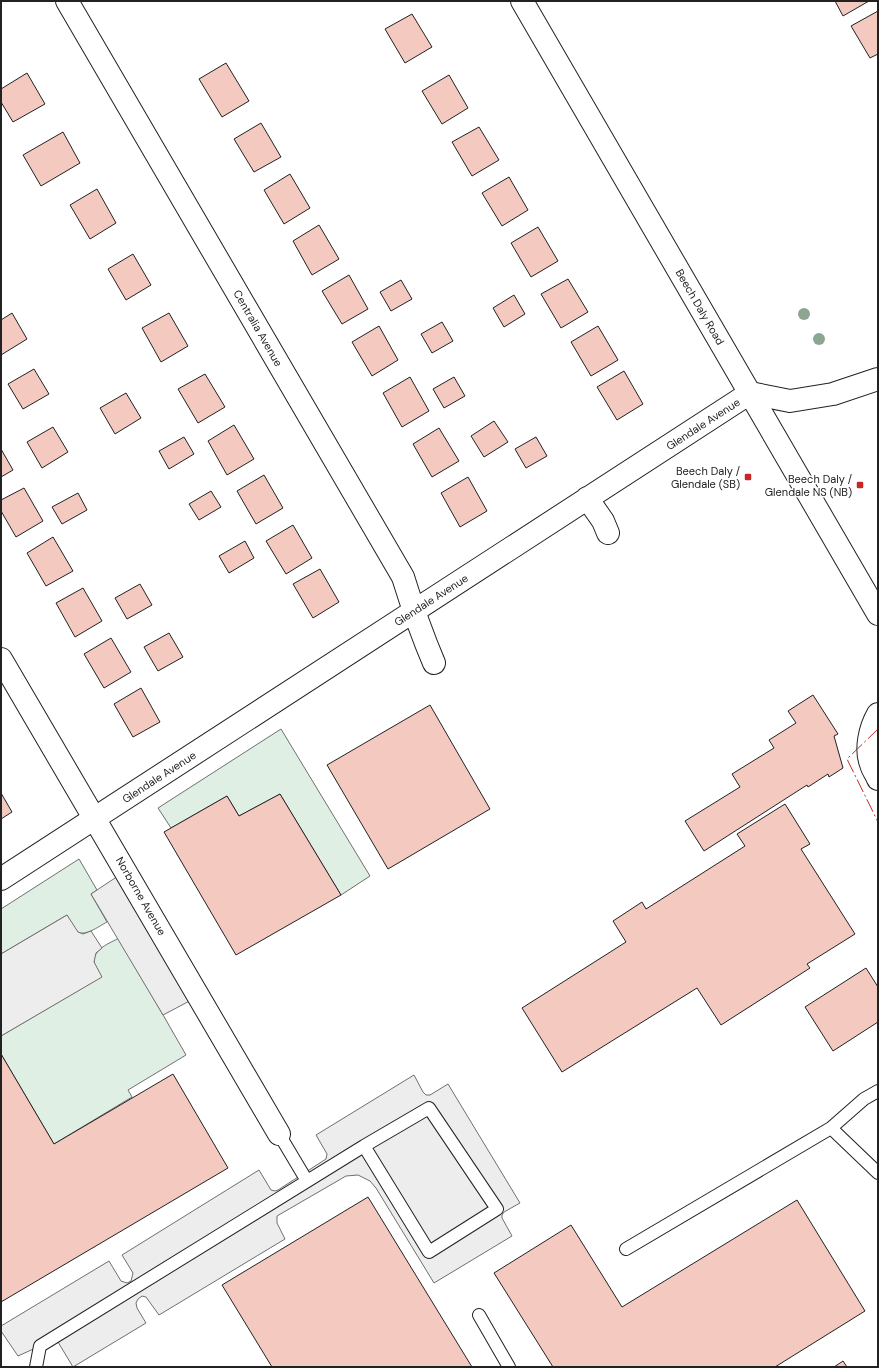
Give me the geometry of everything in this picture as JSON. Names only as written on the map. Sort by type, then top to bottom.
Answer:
[{"type":"street","name":"Centralia Avenue","points":[[67,1],[403,577],[422,635],[434,663]]},
{"type":"street","name":"Beech Daly Road","points":[[522,1],[876,606]]},
{"type":"street","name":"Glendale Avenue","points":[[1,879],[750,393],[790,401],[833,394],[878,379]]},
{"type":"street","points":[[587,498],[603,521],[608,533]]},
{"type":"street","name":"Norborne Avenue","points":[[1,659],[279,1134]]},
{"type":"street","points":[[878,714],[872,725],[868,751],[870,764],[878,779]]},
{"type":"lane","points":[[626,1249],[830,1128],[864,1099],[878,1091]]},
{"type":"lane","points":[[36,1367],[40,1346],[306,1181],[364,1146],[429,1108],[497,1209],[429,1252],[364,1146]]},
{"type":"lane","points":[[830,1128],[878,1173]]},
{"type":"lane","points":[[279,1134],[306,1181]]},
{"type":"lane","points":[[479,1315],[509,1367]]},
{"type":"green space","points":[[281,729],[370,876],[341,895],[280,794],[239,816],[227,796],[171,828],[158,808]]},
{"type":"green space","points":[[79,859],[97,890],[91,894],[107,922],[91,931],[82,933],[75,930],[67,915],[1,954],[1,909]]},
{"type":"green space","points":[[119,938],[186,1055],[128,1090],[132,1097],[54,1144],[1,1054],[1,1036],[101,977],[95,966],[94,957],[99,950]]},
{"type":"shaded area","points":[[127,870],[199,996],[163,1015],[91,894]]},
{"type":"shaded area","points":[[67,915],[78,932],[83,934],[91,931],[102,948],[96,953],[94,962],[102,977],[1,1036],[1,954]]},
{"type":"shaded area","points":[[414,1075],[426,1095],[430,1095],[448,1084],[520,1203],[504,1212],[502,1215],[502,1218],[512,1236],[434,1283],[376,1188],[370,1181],[358,1175],[346,1176],[277,1216],[277,1223],[285,1239],[159,1315],[146,1297],[142,1296],[136,1303],[137,1308],[146,1323],[73,1367],[55,1337],[18,1356],[1,1331],[1,1326],[109,1261],[121,1281],[127,1283],[131,1281],[133,1273],[122,1255],[259,1170],[271,1190],[278,1190],[326,1159],[327,1154],[316,1135]]},
{"type":"building","points":[[835,1],[869,1],[843,16]]},
{"type":"building","points":[[878,11],[878,54],[870,58],[851,26]]},
{"type":"building","points":[[412,14],[432,47],[405,63],[385,29]]},
{"type":"building","points":[[226,63],[249,101],[222,117],[199,79]]},
{"type":"building","points":[[27,73],[45,104],[13,122],[1,102],[1,89]]},
{"type":"building","points":[[449,75],[468,108],[442,124],[422,91]]},
{"type":"building","points":[[261,123],[281,157],[254,172],[234,139]]},
{"type":"building","points":[[479,127],[499,160],[472,176],[452,142]]},
{"type":"building","points":[[63,132],[80,163],[41,186],[23,155]]},
{"type":"building","points":[[290,174],[310,208],[284,224],[264,190]]},
{"type":"building","points":[[509,177],[528,210],[502,226],[482,193]]},
{"type":"building","points":[[97,189],[116,223],[90,239],[70,205]]},
{"type":"building","points":[[319,225],[339,259],[312,275],[293,241]]},
{"type":"building","points":[[538,227],[558,261],[531,277],[511,243]]},
{"type":"building","points":[[133,254],[151,285],[126,300],[108,269]]},
{"type":"building","points":[[349,275],[368,309],[342,324],[322,291]]},
{"type":"building","points":[[568,279],[588,312],[561,328],[541,294]]},
{"type":"building","points":[[401,280],[412,299],[391,311],[380,292]]},
{"type":"building","points":[[514,295],[525,314],[504,327],[493,308]]},
{"type":"building","points":[[12,313],[27,339],[1,355],[1,320]]},
{"type":"building","points":[[169,313],[188,346],[161,362],[142,328]]},
{"type":"building","points":[[442,322],[453,341],[432,353],[421,334]]},
{"type":"building","points":[[379,326],[398,360],[372,376],[352,342]]},
{"type":"building","points":[[598,326],[618,360],[591,376],[571,342]]},
{"type":"building","points":[[34,369],[49,394],[23,409],[8,384]]},
{"type":"building","points":[[624,371],[643,404],[617,420],[597,387]]},
{"type":"building","points":[[205,374],[225,407],[198,423],[178,389]]},
{"type":"building","points":[[410,377],[429,411],[402,427],[383,393]]},
{"type":"building","points":[[454,377],[465,396],[444,408],[433,389]]},
{"type":"building","points":[[126,393],[141,418],[115,434],[100,408]]},
{"type":"building","points":[[494,421],[508,442],[484,457],[471,436]]},
{"type":"building","points":[[234,425],[254,459],[227,475],[208,441]]},
{"type":"building","points":[[53,427],[68,452],[42,468],[27,442]]},
{"type":"building","points":[[439,428],[459,461],[432,477],[413,444]]},
{"type":"building","points":[[184,437],[194,454],[169,469],[159,451]]},
{"type":"building","points":[[536,437],[547,456],[526,468],[515,449]]},
{"type":"building","points":[[1,449],[13,470],[1,477]]},
{"type":"building","points":[[264,475],[283,508],[256,524],[237,491]]},
{"type":"building","points":[[468,477],[487,511],[460,527],[441,493]]},
{"type":"building","points":[[24,488],[43,521],[16,537],[1,511],[1,500]]},
{"type":"building","points":[[211,491],[221,507],[199,520],[189,504]]},
{"type":"building","points":[[78,493],[87,510],[62,524],[52,507]]},
{"type":"building","points":[[293,525],[312,558],[286,574],[266,541]]},
{"type":"building","points":[[53,537],[73,571],[46,586],[27,553]]},
{"type":"building","points":[[245,541],[254,558],[229,573],[219,556]]},
{"type":"building","points":[[320,569],[339,602],[313,618],[293,584]]},
{"type":"building","points":[[140,584],[152,605],[127,619],[115,598]]},
{"type":"building","points":[[83,588],[102,621],[75,637],[56,603]]},
{"type":"building","points":[[169,633],[183,657],[158,671],[144,647]]},
{"type":"building","points":[[111,638],[131,672],[104,688],[84,654]]},
{"type":"building","points":[[141,688],[160,722],[133,737],[114,704]]},
{"type":"building","points":[[813,695],[838,734],[834,736],[843,768],[829,777],[828,774],[808,787],[807,785],[704,851],[685,821],[740,787],[732,774],[774,748],[769,740],[796,723],[788,711]]},
{"type":"building","points":[[430,705],[490,809],[388,869],[327,765]]},
{"type":"building","points":[[1,793],[12,812],[1,819]]},
{"type":"building","points":[[280,794],[341,895],[236,955],[164,832],[227,796],[239,816]]},
{"type":"building","points":[[785,804],[810,844],[801,849],[855,934],[807,964],[810,968],[721,1025],[697,988],[562,1072],[522,1008],[626,942],[613,921],[642,902],[646,909],[745,846],[737,834]]},
{"type":"building","points":[[866,968],[878,987],[878,1022],[833,1051],[805,1007]]},
{"type":"building","points":[[1,1054],[54,1144],[173,1074],[228,1168],[1,1302]]},
{"type":"building","points":[[368,1197],[472,1367],[272,1367],[222,1285]]},
{"type":"building","points":[[797,1200],[865,1311],[775,1367],[553,1367],[494,1273],[571,1225],[622,1307]]},
{"type":"building","points":[[843,1361],[847,1367],[834,1367]]},
{"type":"power","points":[[878,729],[847,759],[878,822]]},
{"type":"place","name":"Beech Daly / Glendale (SB)","points":[[748,477]]},
{"type":"place","name":"Beech Daly / Glendale NS (NB)","points":[[860,485]]}]
